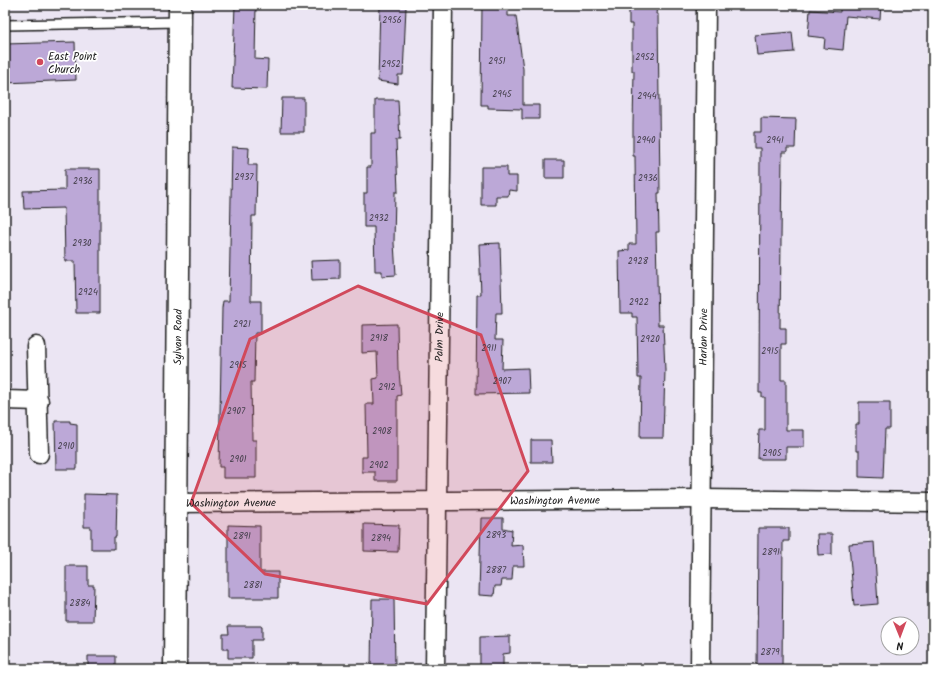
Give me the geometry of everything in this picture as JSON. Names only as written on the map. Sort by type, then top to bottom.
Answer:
[{"type":"main road","name":"Sylvan Road","points":[[175,669],[180,14]]},
{"type":"street","name":"Palm Drive","points":[[435,669],[443,5]]},
{"type":"street","name":"Harlan Drive","points":[[700,669],[706,5]]},
{"type":"street","points":[[36,346],[39,401],[38,454]]},
{"type":"street","points":[[5,400],[22,399],[39,401]]},
{"type":"street","name":"Washington Avenue","points":[[176,503],[702,499],[933,502]]},
{"type":"lane","points":[[5,25],[180,14]]},
{"type":"highlighted area","points":[[358,286],[481,335],[528,471],[427,604],[265,574],[191,503],[250,339]]},
{"type":"building","points":[[235,5],[256,5],[255,59],[268,60],[267,89],[232,88]]},
{"type":"building","points":[[482,5],[508,5],[508,16],[516,16],[523,69],[523,105],[539,105],[539,119],[522,119],[522,109],[488,108],[488,105],[481,105]]},
{"type":"building","points":[[635,5],[657,5],[656,14],[658,14],[660,193],[658,193],[659,232],[656,232],[658,325],[663,325],[665,370],[663,438],[640,438],[641,378],[638,378],[637,317],[632,317],[632,313],[620,313],[619,251],[629,250],[629,244],[636,244],[635,156],[633,156],[634,71],[632,71],[632,24],[629,24],[629,9],[635,9]]},
{"type":"building","points":[[840,5],[881,5],[880,19],[846,16],[843,50],[824,48],[825,38],[808,36],[810,10],[840,12]]},
{"type":"building","points":[[380,6],[406,7],[403,75],[398,75],[398,84],[378,81]]},
{"type":"building","points":[[792,32],[794,52],[757,55],[755,35]]},
{"type":"building","name":"East Point Church","points":[[75,42],[76,80],[5,83],[5,44]]},
{"type":"building","points":[[282,98],[304,98],[304,132],[281,132]]},
{"type":"building","points":[[375,100],[398,100],[400,140],[396,140],[398,192],[395,192],[394,243],[396,275],[382,276],[382,271],[375,271],[374,227],[364,227],[364,193],[367,193],[367,167],[371,167],[371,133],[375,133]]},
{"type":"building","points":[[761,118],[796,119],[795,148],[787,148],[787,152],[782,152],[780,328],[786,328],[786,344],[781,344],[781,380],[786,380],[786,430],[804,430],[804,447],[786,447],[786,459],[758,459],[759,430],[765,430],[765,397],[762,397],[762,393],[759,393],[760,148],[754,148],[754,132],[761,132]]},
{"type":"building","points":[[232,147],[249,148],[248,165],[257,165],[256,216],[252,216],[251,301],[261,301],[261,333],[255,333],[254,382],[251,382],[252,440],[256,440],[256,478],[223,478],[223,467],[219,467],[222,308],[223,301],[229,301]]},
{"type":"building","points":[[545,160],[564,160],[564,178],[545,178]]},
{"type":"building","points":[[481,167],[507,167],[507,176],[517,176],[517,191],[509,190],[508,196],[496,196],[496,205],[481,205]]},
{"type":"building","points":[[65,169],[100,169],[100,313],[76,313],[75,261],[65,261],[64,208],[24,209],[23,191],[65,190]]},
{"type":"building","points":[[500,243],[502,313],[496,313],[495,340],[503,340],[502,369],[528,368],[529,393],[476,394],[477,295],[481,295],[479,244]]},
{"type":"building","points":[[340,260],[340,279],[312,280],[311,261]]},
{"type":"building","points":[[397,324],[398,371],[401,395],[397,396],[397,481],[375,481],[375,472],[362,472],[362,457],[367,457],[366,404],[374,404],[373,379],[378,378],[377,352],[362,353],[362,325]]},
{"type":"building","points":[[859,402],[890,402],[890,429],[885,429],[883,478],[859,477],[859,451],[856,451],[856,424],[859,424]]},
{"type":"building","points":[[55,421],[70,421],[70,423],[77,424],[77,469],[56,469]]},
{"type":"building","points":[[531,440],[551,440],[552,462],[531,462]]},
{"type":"building","points":[[84,494],[117,495],[116,537],[114,537],[114,549],[91,549],[91,527],[84,527]]},
{"type":"building","points":[[481,518],[503,518],[503,528],[512,530],[511,546],[523,545],[524,566],[513,566],[512,580],[502,580],[501,586],[495,586],[494,596],[479,595]]},
{"type":"building","points":[[364,524],[399,525],[398,552],[364,551]]},
{"type":"building","points":[[228,525],[260,526],[260,572],[278,572],[278,598],[228,598]]},
{"type":"building","points":[[758,528],[789,528],[789,541],[783,541],[782,669],[757,669]]},
{"type":"building","points":[[817,534],[832,534],[832,554],[818,555]]},
{"type":"building","points":[[874,542],[878,604],[854,606],[849,544]]},
{"type":"building","points":[[66,566],[88,566],[88,585],[94,585],[93,621],[66,621]]},
{"type":"building","points":[[372,599],[394,599],[395,669],[371,669]]},
{"type":"building","points":[[228,626],[262,626],[262,640],[252,640],[252,658],[228,658],[228,649],[223,649],[223,634],[229,634]]},
{"type":"building","points":[[510,636],[510,653],[503,654],[503,669],[480,669],[480,637]]},
{"type":"building","points":[[88,656],[116,656],[116,669],[88,669]]},
{"type":"place","name":"East Point Church","points":[[40,62]]}]
